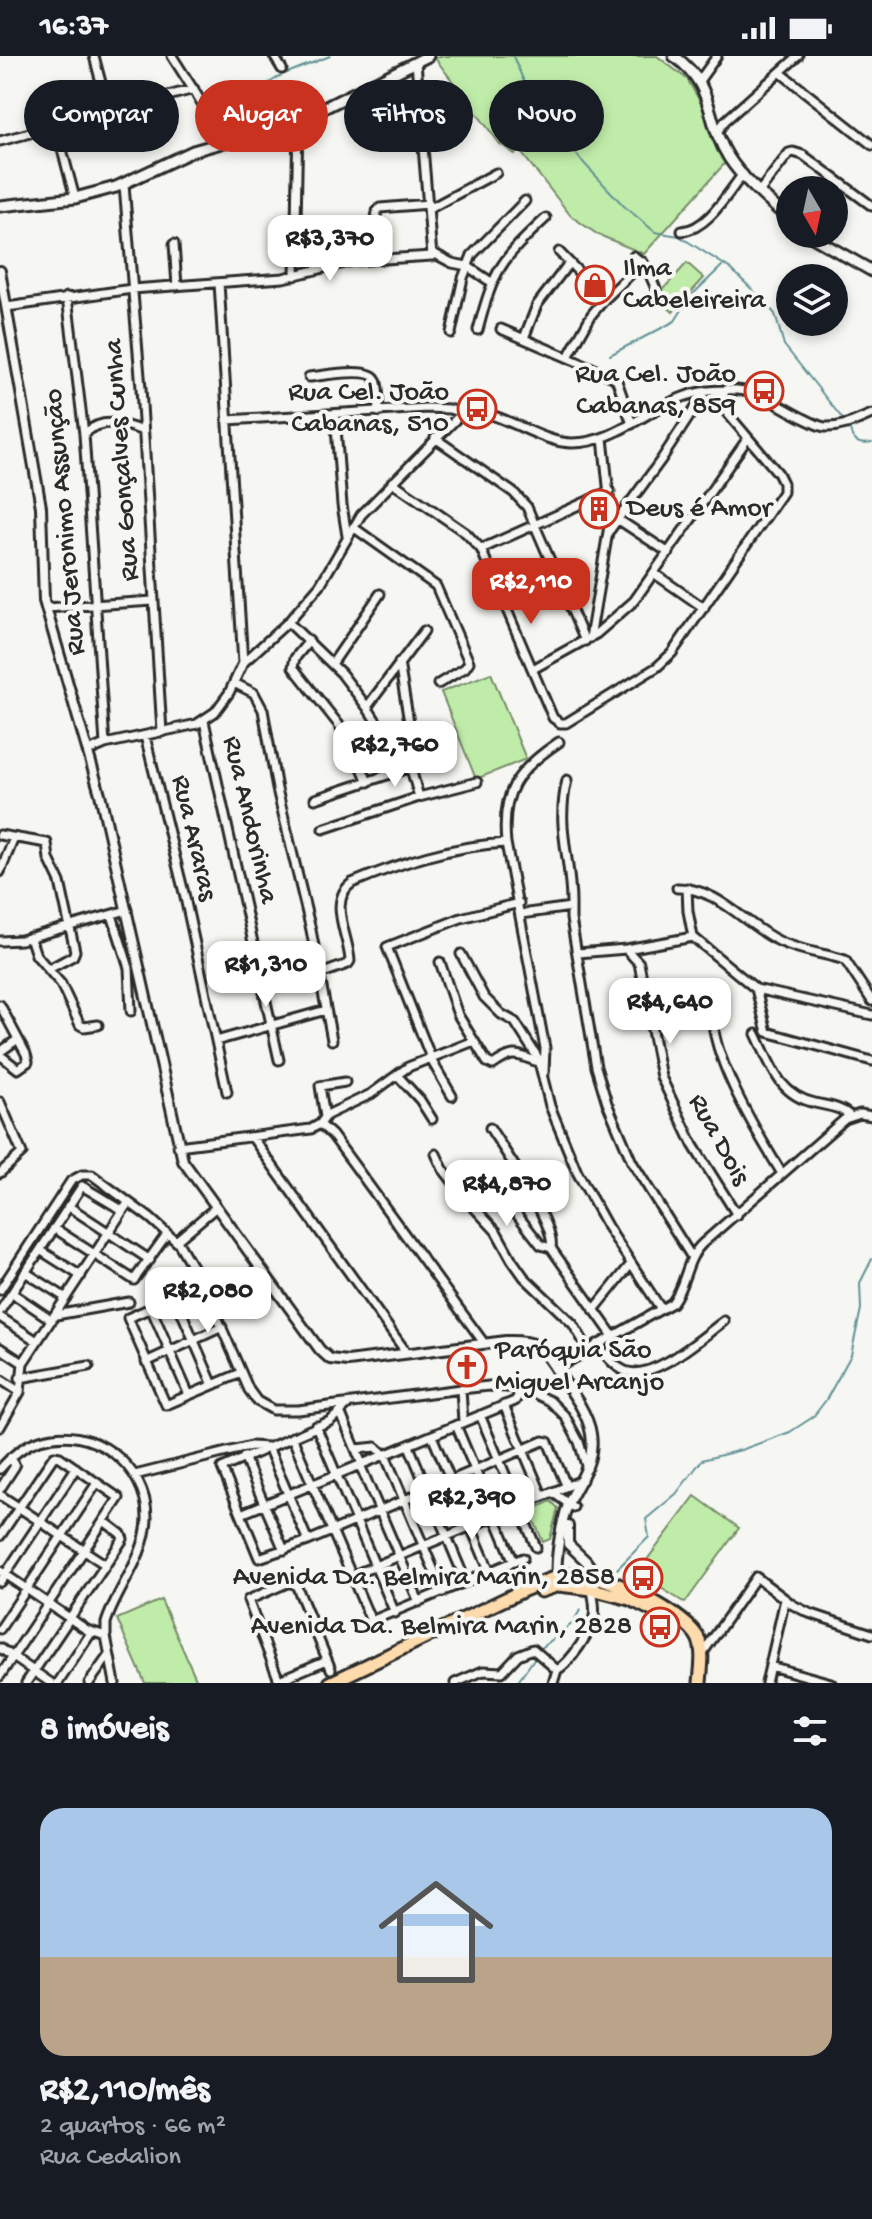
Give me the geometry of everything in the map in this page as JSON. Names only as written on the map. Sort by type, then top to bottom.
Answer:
[{"type":"main road","points":[[328,106],[428,56]]},
{"type":"main road","points":[[674,56],[699,81],[731,161],[776,207]]},
{"type":"main road","points":[[0,206],[75,198],[124,185],[195,151]]},
{"type":"main road","points":[[832,248],[872,271]]},
{"type":"main road","points":[[330,1683],[499,1605],[582,1574],[651,1609],[684,1632],[700,1657]]},
{"type":"main road","points":[[558,1581],[573,1588],[594,1581],[624,1587],[672,1614],[697,1636],[700,1683]]},
{"type":"street","points":[[94,56],[100,80]]},
{"type":"street","points":[[172,56],[194,89],[179,93]]},
{"type":"street","points":[[274,56],[282,69]]},
{"type":"street","points":[[699,81],[717,56]]},
{"type":"street","points":[[717,132],[725,121],[798,56]]},
{"type":"street","points":[[5,313],[67,297],[295,276],[352,261],[430,257],[433,253],[416,62]]},
{"type":"street","points":[[781,73],[872,145]]},
{"type":"street","points":[[714,119],[725,121]]},
{"type":"street","points":[[0,141],[24,135]]},
{"type":"street","points":[[63,152],[75,198]]},
{"type":"street","points":[[295,276],[297,152]]},
{"type":"street","points":[[759,192],[789,153],[793,152],[803,155],[872,206]]},
{"type":"street","points":[[375,228],[380,208],[429,206],[496,173]]},
{"type":"street","points":[[682,231],[692,230],[702,223],[743,174]]},
{"type":"street","name":"Rua Gonçalves Cunha","points":[[124,185],[162,732]]},
{"type":"street","points":[[451,333],[472,255],[525,201]]},
{"type":"street","points":[[478,330],[491,282],[507,254],[546,218]]},
{"type":"street","points":[[174,244],[177,286]]},
{"type":"street","points":[[559,252],[605,299]]},
{"type":"street","points":[[433,253],[452,263],[467,266],[491,282]]},
{"type":"street","points":[[634,256],[643,262],[656,289]]},
{"type":"street","points":[[568,357],[592,314],[643,262]]},
{"type":"street","points":[[524,338],[537,305],[569,263]]},
{"type":"street","points":[[0,271],[41,507],[42,587],[46,608],[89,751],[178,1146],[185,1164],[326,1357],[348,1361],[484,1343],[530,1341],[540,1348],[589,1427],[592,1445],[587,1469],[574,1494],[557,1560],[558,1581]]},
{"type":"street","points":[[219,283],[243,663]]},
{"type":"street","name":"Rua Jeronimo Assunção","points":[[67,297],[84,434],[105,744]]},
{"type":"street","points":[[501,329],[616,379],[632,424]]},
{"type":"street","points":[[309,377],[359,372],[371,374],[376,380],[379,412]]},
{"type":"street","points":[[227,420],[440,408],[462,413],[479,412],[562,442],[584,442],[603,438],[684,396],[727,389],[759,393],[818,425],[847,424],[872,414]]},
{"type":"street","points":[[392,482],[466,533],[481,549],[556,721],[566,723],[657,667],[672,653],[783,492],[778,473],[722,407],[722,397],[727,389]]},
{"type":"street","points":[[608,532],[706,391]]},
{"type":"street","points":[[89,751],[105,744],[204,721],[223,704],[243,663],[288,622],[320,585],[361,515],[462,413]]},
{"type":"street","points":[[335,415],[347,536]]},
{"type":"street","points":[[84,434],[97,425],[112,422],[143,431]]},
{"type":"street","points":[[435,438],[514,493],[527,507],[587,640]]},
{"type":"street","points":[[587,640],[611,514],[603,438]]},
{"type":"street","points":[[533,669],[587,640],[615,620],[655,574],[748,438]]},
{"type":"street","points":[[481,549],[610,491]]},
{"type":"street","points":[[342,505],[350,512],[361,515]]},
{"type":"street","points":[[619,520],[669,553]]},
{"type":"street","points":[[353,527],[430,579],[441,593],[455,634],[469,662],[465,668],[438,684]]},
{"type":"street","points":[[655,574],[704,608]]},
{"type":"street","points":[[332,664],[380,594]]},
{"type":"street","points":[[46,608],[153,601]]},
{"type":"street","points":[[288,622],[332,664],[367,707],[390,743],[404,744]]},
{"type":"street","points":[[367,707],[424,631]]},
{"type":"street","points":[[309,641],[295,658],[293,667],[339,725],[368,782]]},
{"type":"street","points":[[399,663],[411,734],[404,744]]},
{"type":"street","points":[[234,683],[254,693],[263,710],[277,789],[320,974],[332,1040]]},
{"type":"street","name":"Rua Andorinha","points":[[204,721],[279,1060]]},
{"type":"street","name":"Rua Araras","points":[[145,736],[184,893],[227,1092]]},
{"type":"street","points":[[544,1074],[545,1048],[506,843],[507,798],[513,784],[533,760],[559,742]]},
{"type":"street","points":[[404,744],[419,797]]},
{"type":"street","points":[[315,799],[411,767]]},
{"type":"street","points":[[567,780],[561,824],[570,873],[571,919],[596,1067],[607,1103],[632,1162],[691,1256]]},
{"type":"street","points":[[323,829],[419,797],[477,782]]},
{"type":"street","points":[[0,835],[47,843],[49,859],[60,882],[75,954],[49,969]]},
{"type":"street","points":[[0,872],[14,838]]},
{"type":"street","points":[[320,974],[350,961],[340,900],[343,890],[352,883],[419,858],[506,843]]},
{"type":"street","points":[[677,888],[687,888],[729,906],[753,926],[780,942],[845,960],[872,1001]]},
{"type":"street","points":[[687,888],[693,937],[756,989],[872,1015]]},
{"type":"street","points":[[452,1096],[431,1058],[387,947],[461,918],[519,903]]},
{"type":"street","points":[[521,914],[571,907]]},
{"type":"street","points":[[0,941],[30,937],[127,910]]},
{"type":"street","points":[[112,915],[129,968],[131,1011]]},
{"type":"street","points":[[30,937],[36,955],[61,984],[80,1025],[98,1025]]},
{"type":"street","points":[[578,953],[626,949],[693,937]]},
{"type":"street","name":"Rua Dois","points":[[626,949],[640,966],[659,1069],[671,1103],[704,1164],[737,1215]]},
{"type":"street","points":[[461,954],[484,997],[501,1014],[514,1021],[540,1063],[550,1106],[577,1172],[661,1309]]},
{"type":"street","points":[[440,962],[453,1005],[490,1065],[512,1054],[540,1063]]},
{"type":"street","points":[[756,989],[767,1032],[872,1061]]},
{"type":"street","points":[[647,1001],[714,1004],[718,1044],[727,1073],[781,1172]]},
{"type":"street","points":[[0,1005],[18,1039],[28,1059],[24,1067],[16,1068],[0,1054],[18,1039]]},
{"type":"street","points":[[216,1041],[271,1023],[326,1010]]},
{"type":"street","points":[[756,1034],[783,1087],[797,1099],[842,1110],[850,1116],[872,1116]]},
{"type":"street","points":[[178,1146],[311,1129],[418,1062],[474,1041]]},
{"type":"street","points":[[397,1075],[420,1100],[432,1119]]},
{"type":"street","points":[[345,1082],[320,1086],[322,1121],[484,1343]]},
{"type":"street","points":[[0,1102],[22,1153],[0,1173]]},
{"type":"street","points":[[555,1369],[672,1303],[680,1291],[691,1256],[703,1243],[781,1172],[850,1116]]},
{"type":"street","points":[[490,1128],[552,1235],[551,1248]]},
{"type":"street","points":[[252,1137],[406,1352]]},
{"type":"street","points":[[436,1154],[443,1169],[496,1231],[524,1277],[573,1324],[588,1349]]},
{"type":"street","points":[[0,1290],[71,1181],[82,1175],[92,1175],[176,1241],[203,1285],[241,1373],[257,1401],[273,1410],[298,1410],[489,1386],[523,1388],[550,1401],[565,1416],[579,1442],[587,1469]]},
{"type":"street","points":[[486,1175],[541,1245],[551,1248],[613,1336]]},
{"type":"street","points":[[0,1311],[84,1186],[122,1210]]},
{"type":"street","points":[[0,1427],[4,1413],[20,1392],[23,1363],[128,1203]]},
{"type":"street","points":[[68,1206],[150,1260]]},
{"type":"street","points":[[176,1241],[215,1208]]},
{"type":"street","points":[[54,1228],[134,1280],[167,1234]]},
{"type":"street","points":[[40,1250],[81,1276]]},
{"type":"street","points":[[594,1310],[631,1264]]},
{"type":"street","points":[[25,1272],[66,1298]]},
{"type":"street","points":[[203,1285],[128,1319],[146,1362],[165,1405],[241,1373]]},
{"type":"street","points":[[12,1293],[54,1317],[129,1302]]},
{"type":"street","points":[[175,1297],[213,1385]]},
{"type":"street","points":[[151,1308],[189,1395]]},
{"type":"street","points":[[0,1317],[37,1341]]},
{"type":"street","points":[[597,1344],[621,1369],[640,1373],[664,1363],[724,1321]]},
{"type":"street","points":[[146,1362],[222,1327]]},
{"type":"street","points":[[0,1348],[23,1363]]},
{"type":"street","points":[[20,1378],[89,1366]]},
{"type":"street","points":[[0,1379],[20,1392]]},
{"type":"street","points":[[241,1514],[504,1405],[519,1398],[523,1388]]},
{"type":"street","points":[[461,1389],[459,1424],[514,1562]]},
{"type":"street","points":[[348,1405],[330,1421],[222,1467],[258,1556],[264,1558],[308,1541],[543,1441],[548,1442],[566,1485]]},
{"type":"street","points":[[504,1405],[542,1495]]},
{"type":"street","points":[[341,1414],[419,1602]]},
{"type":"street","points":[[480,1415],[536,1547]]},
{"type":"street","points":[[316,1426],[395,1613]]},
{"type":"street","points":[[432,1436],[490,1572]]},
{"type":"street","points":[[0,1469],[11,1457],[41,1439],[77,1437],[89,1439],[114,1453],[135,1475],[145,1502],[145,1531],[138,1555],[108,1615],[106,1636],[115,1683]]},
{"type":"street","points":[[292,1437],[369,1619],[373,1621],[395,1613],[523,1558]]},
{"type":"street","points":[[135,1475],[251,1446],[268,1447]]},
{"type":"street","points":[[409,1446],[466,1582]]},
{"type":"street","points":[[268,1447],[308,1541]]},
{"type":"street","points":[[357,1449],[376,1447],[385,1455],[443,1592]]},
{"type":"street","points":[[0,1536],[51,1458],[56,1456],[119,1498],[0,1676]]},
{"type":"street","points":[[11,1457],[15,1466],[0,1492],[106,1565]]},
{"type":"street","points":[[244,1457],[284,1550]]},
{"type":"street","points":[[76,1468],[2,1576],[91,1633],[106,1636]]},
{"type":"street","points":[[351,1576],[582,1480]]},
{"type":"street","points":[[0,1629],[97,1483]]},
{"type":"street","points":[[552,1492],[571,1505]]},
{"type":"street","points":[[553,1683],[557,1670],[565,1666],[592,1623],[595,1610],[594,1581],[581,1556],[567,1540],[571,1505]]},
{"type":"street","points":[[26,1683],[124,1537],[104,1521]]},
{"type":"street","points":[[557,1560],[568,1555],[581,1556]]},
{"type":"street","points":[[700,1657],[756,1577],[809,1613],[872,1634]]},
{"type":"street","points":[[327,1660],[280,1682],[249,1608],[250,1597],[293,1583],[331,1669]]},
{"type":"street","points":[[766,1683],[785,1599]]},
{"type":"street","points":[[58,1683],[91,1633]]},
{"type":"street","points":[[697,1636],[717,1634]]},
{"type":"street","points":[[0,1648],[51,1683]]},
{"type":"street","points":[[455,1683],[483,1671],[502,1672],[527,1650],[540,1654],[557,1670]]},
{"type":"street","points":[[89,1683],[109,1655]]},
{"type":"street","points":[[770,1666],[829,1683]]},
{"type":"green space","points":[[657,56],[687,79],[701,103],[725,163],[644,254],[597,234],[571,216],[521,152],[604,152],[604,80],[489,80],[489,129],[473,108],[473,80],[452,80],[435,58]]},
{"type":"green space","points":[[687,263],[704,278],[673,312],[656,297]]},
{"type":"green space","points":[[491,673],[526,759],[476,779],[441,692]]},
{"type":"green space","points":[[695,1496],[739,1528],[685,1603],[637,1573]]},
{"type":"green space","points":[[551,1501],[558,1508],[550,1539],[543,1542],[530,1511]]},
{"type":"green space","points":[[161,1600],[197,1681],[145,1683],[117,1619]]},
{"type":"waterway","points":[[274,80],[330,56]]},
{"type":"waterway","points":[[513,56],[537,112],[560,130],[580,159],[624,206],[655,232],[679,236],[731,269],[764,301],[775,314],[784,345],[845,422]]},
{"type":"waterway","points":[[610,355],[675,321],[690,297],[722,266]]},
{"type":"waterway","points":[[849,427],[856,441],[872,443]]},
{"type":"waterway","points":[[617,1569],[649,1537],[646,1519],[676,1494],[702,1460],[790,1432],[813,1417],[851,1355],[861,1309],[860,1283],[872,1259]]},
{"type":"waterway","points":[[539,1650],[573,1623],[580,1610]]},
{"type":"waterway","points":[[517,1683],[536,1656]]},
{"type":"place","name":"Ilma Cabeleireira","points":[[595,285]]},
{"type":"place","name":"Rua Cel. João Cabanas, 859","points":[[764,391]]},
{"type":"place","name":"Rua Cel. João Cabanas, 510","points":[[477,409]]},
{"type":"place","name":"Deus é Amor","points":[[599,509]]},
{"type":"place","name":"Paróquia São Miguel Arcanjo","points":[[467,1367]]},
{"type":"place","name":"Avenida Da. Belmira Marin, 2858","points":[[643,1578]]},
{"type":"place","name":"Avenida Da. Belmira Marin, 2828","points":[[660,1627]]}]
